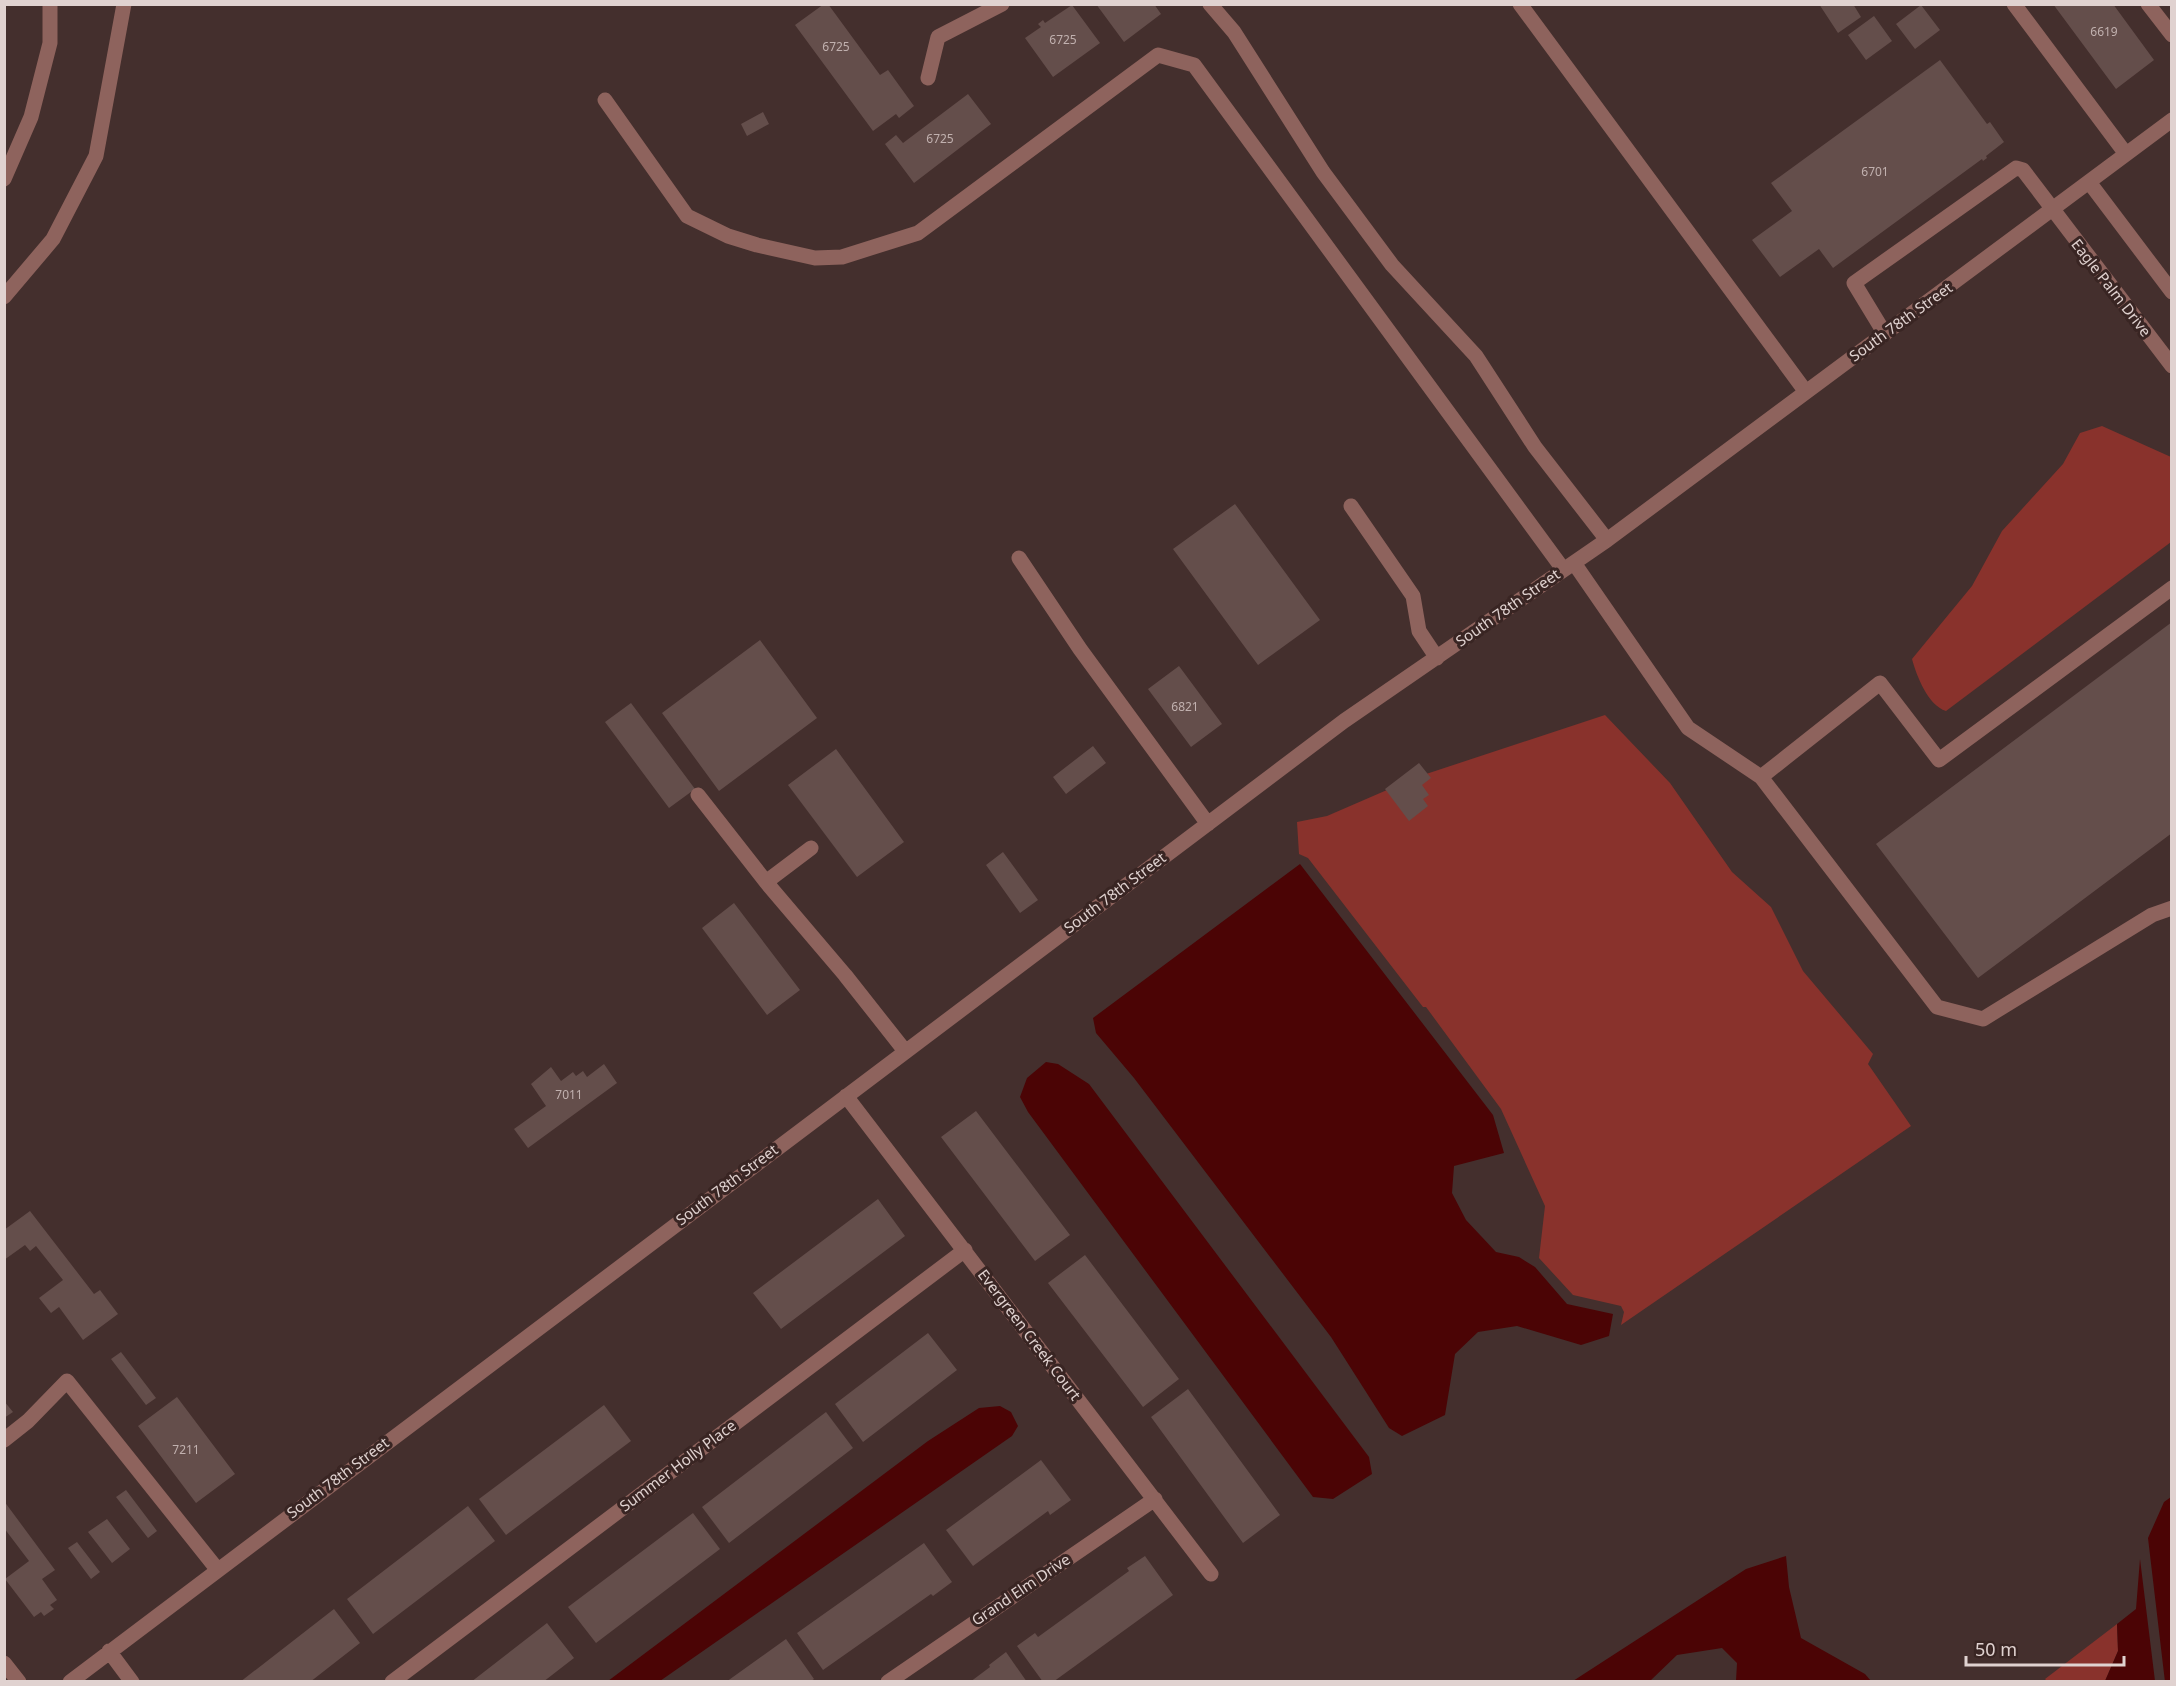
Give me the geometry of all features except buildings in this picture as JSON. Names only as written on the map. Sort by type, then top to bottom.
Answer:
[{"type":"street","points":[[4,179],[31,117],[50,43],[50,4]]},
{"type":"street","points":[[4,297],[53,239],[96,156],[124,4]]},
{"type":"street","points":[[928,78],[938,38],[1002,4]]},
{"type":"street","points":[[1210,4],[1234,32],[1323,172],[1392,265],[1476,356],[1535,447],[1607,540]]},
{"type":"street","points":[[1520,4],[1806,392]]},
{"type":"street","points":[[2014,4],[2126,154]]},
{"type":"street","points":[[2148,4],[2172,35]]},
{"type":"street","points":[[605,100],[687,216],[728,236],[757,245],[815,258],[842,257],[918,233],[1158,55],[1194,65],[1688,728],[1761,777],[1937,1007],[1983,1019],[2152,915],[2172,908]]},
{"type":"street","name":"South 78th Street","points":[[70,1682],[1344,721],[1607,540],[2172,120]]},
{"type":"street","name":"Eagle Palm Drive","points":[[1885,334],[1854,284],[2016,168],[2023,170],[2051,210],[2172,366]]},
{"type":"street","points":[[2089,182],[2172,292]]},
{"type":"street","points":[[1351,506],[1413,596],[1419,631],[1437,658]]},
{"type":"street","points":[[1019,558],[1080,649],[1208,824]]},
{"type":"street","points":[[1761,777],[1880,683],[1939,760],[2172,588]]},
{"type":"street","points":[[698,795],[905,1052]]},
{"type":"street","points":[[766,882],[811,848]]},
{"type":"street","name":"Evergreen Creek Court","points":[[846,1096],[1211,1574]]},
{"type":"street","name":"Summer Holly Place","points":[[392,1682],[964,1250]]},
{"type":"street","points":[[4,1440],[28,1421],[67,1381],[217,1569]]},
{"type":"street","name":"Grand Elm Drive","points":[[888,1682],[1155,1499]]},
{"type":"street","points":[[109,1652],[132,1682]]},
{"type":"street","points":[[4,1663],[19,1682]]},
{"type":"shaded area","points":[[2102,426],[2171,457],[2171,542],[1946,711],[1940,708],[1924,690],[1912,659],[1972,586],[2002,531],[2063,464],[2080,433]]},
{"type":"shaded area","points":[[1605,715],[1670,783],[1732,872],[1771,907],[1803,971],[1873,1054],[1868,1064],[1911,1126],[1621,1325],[1624,1312],[1621,1306],[1573,1295],[1539,1258],[1545,1206],[1501,1109],[1426,1007],[1423,1007],[1308,858],[1299,854],[1297,822],[1327,816],[1417,777]]},
{"type":"shaded area","points":[[1300,864],[1493,1115],[1504,1153],[1454,1166],[1452,1193],[1466,1220],[1496,1252],[1519,1257],[1535,1267],[1567,1304],[1613,1314],[1609,1336],[1581,1345],[1517,1326],[1478,1332],[1455,1354],[1445,1415],[1402,1436],[1389,1428],[1331,1337],[1134,1078],[1096,1033],[1093,1018]]},
{"type":"shaded area","points":[[1046,1062],[1058,1064],[1089,1084],[1369,1457],[1372,1474],[1333,1499],[1313,1497],[1028,1112],[1020,1097],[1027,1078]]},
{"type":"shaded area","points":[[1000,1406],[1011,1412],[1018,1426],[1012,1436],[660,1681],[608,1681],[928,1441],[979,1408]]},
{"type":"shaded area","points":[[2171,1497],[2172,1681],[2165,1682],[2148,1538],[2164,1502]]},
{"type":"shaded area","points":[[1786,1556],[1789,1587],[1801,1638],[1865,1674],[1871,1681],[1736,1681],[1737,1663],[1722,1648],[1677,1655],[1650,1681],[1573,1681],[1746,1569]]},
{"type":"shaded area","points":[[2140,1559],[2155,1681],[2105,1681],[2118,1651],[2117,1624],[2136,1609]]},
{"type":"shaded area","points":[[2117,1624],[2118,1651],[2105,1681],[2048,1682],[2045,1679]]}]
